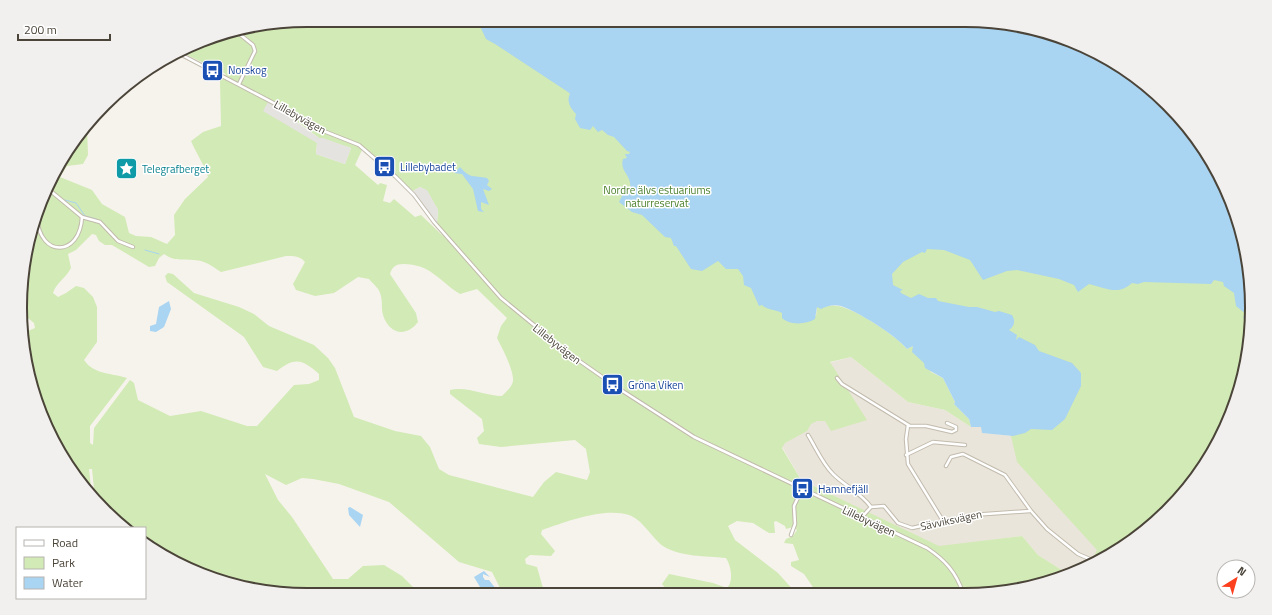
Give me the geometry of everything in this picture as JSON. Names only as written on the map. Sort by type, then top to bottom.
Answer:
[{"type":"street","points":[[239,84],[255,51],[253,44],[241,35]]},
{"type":"street","name":"Lillebyvägen","points":[[183,56],[290,111],[316,128],[359,144],[414,195],[434,222],[501,298],[568,354],[694,437],[920,544],[938,556],[953,572],[961,588]]},
{"type":"street","points":[[52,192],[82,217],[100,222],[118,241],[133,247]]},
{"type":"street","points":[[39,227],[41,235],[51,246],[60,248],[74,242],[80,230],[82,217]]},
{"type":"street","points":[[837,378],[842,384],[908,425],[928,426],[945,431],[956,430],[956,427],[947,423]]},
{"type":"street","points":[[908,425],[906,455],[910,467],[944,521]]},
{"type":"street","points":[[808,435],[828,468],[835,476],[863,496],[871,507],[862,517]]},
{"type":"street","points":[[906,455],[933,442],[965,445]]},
{"type":"street","points":[[946,466],[951,457],[963,454],[1000,472],[1009,479],[1031,511],[1047,529],[1078,554],[1089,559]]},
{"type":"street","points":[[792,535],[795,524],[794,506],[802,489]]},
{"type":"street","name":"Sävviksvägen","points":[[871,507],[884,506],[898,523],[908,528],[984,513],[1031,511]]},
{"type":"shaded area","points":[[268,102],[319,138],[351,148],[345,164],[316,154],[317,143],[263,111]]},
{"type":"shaded area","points":[[420,187],[427,190],[438,210],[437,223],[413,191]]},
{"type":"shaded area","points":[[851,357],[908,402],[945,410],[971,427],[981,427],[984,433],[1013,436],[1105,550],[1100,553],[1098,550],[1094,556],[1062,570],[1038,555],[1022,536],[939,547],[801,480],[777,438],[825,364]]},
{"type":"green space","name":"Nordre älvs estuariums naturreservat","points":[[308,27],[964,27],[1001,29],[1019,32],[1055,42],[1089,56],[1120,74],[1163,109],[1198,152],[1216,183],[1230,217],[1240,253],[1243,271],[1245,308],[1243,344],[1240,362],[1230,398],[1216,432],[1198,463],[1163,506],[1120,541],[1094,556],[1097,550],[1017,462],[1011,436],[869,305],[799,303],[816,316],[817,307],[835,306],[846,308],[875,323],[907,349],[913,346],[931,372],[943,378],[955,402],[954,404],[969,419],[971,427],[945,410],[908,402],[851,357],[830,362],[867,420],[831,431],[825,421],[817,421],[811,424],[807,431],[785,443],[782,448],[801,480],[939,546],[1022,536],[1038,555],[1062,570],[1019,583],[1001,586],[964,588],[814,588],[804,574],[791,566],[791,562],[799,560],[793,544],[784,543],[786,539],[793,536],[797,530],[793,527],[786,529],[785,526],[776,521],[774,522],[775,533],[769,533],[753,523],[737,521],[728,526],[735,540],[778,573],[792,588],[727,588],[731,578],[731,573],[726,558],[685,554],[670,550],[659,543],[643,524],[634,517],[619,513],[608,513],[585,516],[542,530],[541,534],[555,551],[551,556],[530,555],[525,559],[526,564],[537,567],[543,588],[500,588],[492,572],[459,562],[389,502],[339,484],[302,478],[286,485],[265,474],[278,500],[292,517],[333,579],[348,579],[363,566],[384,565],[402,576],[414,588],[308,588],[271,586],[253,583],[217,573],[183,559],[152,541],[146,537],[146,527],[134,527],[109,506],[94,488],[92,469],[89,469],[91,485],[74,463],[56,432],[42,398],[32,362],[29,344],[28,331],[35,328],[34,323],[28,318],[27,308],[29,271],[32,253],[42,217],[56,183],[74,152],[85,137],[87,134],[88,155],[83,164],[67,166],[60,177],[92,190],[102,204],[125,217],[129,233],[136,236],[151,237],[167,244],[175,235],[174,215],[185,199],[208,177],[191,141],[203,132],[221,126],[220,81],[226,74],[186,55],[217,42],[253,32],[271,29]],"holes":[[[268,103],[319,138],[351,148],[345,164],[316,154],[317,143]],[[362,150],[413,191],[420,187],[427,191],[438,210],[437,223],[443,236],[421,215],[415,217],[394,199],[390,203],[383,201],[387,185],[380,183],[378,185],[355,165]],[[92,234],[96,235],[99,241],[105,245],[112,245],[149,267],[155,266],[159,258],[164,254],[168,257],[177,259],[201,261],[209,264],[221,272],[286,256],[297,257],[305,262],[293,284],[296,290],[315,296],[334,293],[358,277],[369,279],[379,291],[382,312],[386,321],[389,326],[398,332],[408,330],[418,322],[416,313],[390,274],[396,265],[413,265],[428,270],[460,294],[477,289],[507,318],[501,326],[497,338],[510,365],[513,381],[502,396],[463,389],[450,390],[450,394],[482,419],[484,431],[477,438],[479,444],[501,447],[575,440],[586,449],[590,472],[587,480],[556,472],[544,482],[533,497],[449,475],[439,469],[430,447],[421,436],[395,431],[354,417],[335,368],[328,358],[314,345],[269,326],[254,314],[239,307],[194,293],[173,274],[168,273],[165,276],[167,282],[244,337],[263,367],[277,371],[289,363],[303,363],[319,374],[319,380],[309,384],[294,385],[257,426],[247,426],[201,411],[170,416],[138,400],[134,383],[130,380],[94,428],[93,445],[90,443],[90,426],[127,378],[98,371],[88,365],[84,360],[97,342],[97,307],[93,297],[84,288],[76,286],[58,297],[53,293],[56,286],[71,268],[68,254],[76,250]]]},
{"type":"green space","name":"Nordre älvs estuariums naturreservat","points":[[669,574],[713,583],[727,588],[665,588],[662,584]]},
{"type":"water","points":[[480,27],[964,27],[1001,29],[1019,32],[1072,48],[1105,65],[1135,85],[1163,109],[1198,152],[1216,183],[1230,217],[1240,253],[1243,271],[1245,313],[1236,306],[1234,293],[1224,286],[1223,282],[1214,280],[1211,284],[1132,283],[1127,287],[1117,290],[1106,289],[1089,284],[1078,292],[1074,285],[1059,279],[1017,270],[1007,271],[983,280],[970,260],[944,250],[927,249],[925,253],[922,252],[903,262],[892,274],[893,285],[903,290],[900,291],[901,293],[911,298],[919,294],[928,298],[936,298],[938,301],[969,307],[977,307],[995,312],[999,311],[1012,315],[1014,324],[1009,330],[1017,335],[1016,340],[1019,337],[1035,345],[1039,351],[1072,363],[1081,373],[1081,386],[1065,419],[1052,430],[1031,429],[1025,433],[1013,436],[982,433],[981,427],[971,427],[969,419],[954,404],[955,402],[943,378],[925,368],[924,363],[912,352],[913,346],[907,349],[886,331],[866,318],[841,306],[833,305],[821,309],[817,307],[815,319],[811,321],[797,323],[789,322],[782,318],[782,313],[762,305],[759,306],[751,288],[744,285],[743,276],[738,269],[726,269],[718,261],[702,271],[691,269],[676,246],[674,246],[671,238],[665,237],[642,215],[632,212],[619,202],[625,190],[630,190],[630,181],[624,171],[622,163],[623,159],[627,158],[625,154],[629,154],[630,152],[627,151],[614,137],[608,135],[602,130],[598,132],[593,126],[590,130],[580,128],[575,119],[576,114],[570,105],[570,94],[568,92],[486,39]]},
{"type":"water","points":[[460,167],[469,175],[487,178],[489,181],[487,185],[492,189],[489,191],[483,189],[489,205],[481,202],[481,209],[484,212],[478,211],[473,189],[462,174],[454,173]]},
{"type":"water","points":[[169,301],[171,309],[164,327],[156,332],[150,331],[150,326],[156,324],[159,307]]},
{"type":"water","points":[[350,507],[363,515],[360,527],[349,515],[348,508]]},
{"type":"water","points":[[484,571],[490,577],[483,574],[483,577],[485,580],[489,580],[495,588],[480,587],[474,577]]},
{"type":"waterway","points":[[65,200],[76,203],[85,216],[96,219]]},
{"type":"waterway","points":[[101,221],[109,230]]},
{"type":"waterway","points":[[145,250],[159,254]]},
{"type":"place","name":"Norskog","points":[[213,70]]},
{"type":"place","name":"Lillebybadet","points":[[385,167]]},
{"type":"place","name":"Telegrafberget","points":[[126,169]]},
{"type":"place","name":"Gröna Viken","points":[[613,385]]},
{"type":"place","name":"Hamnefjäll","points":[[803,489]]}]
